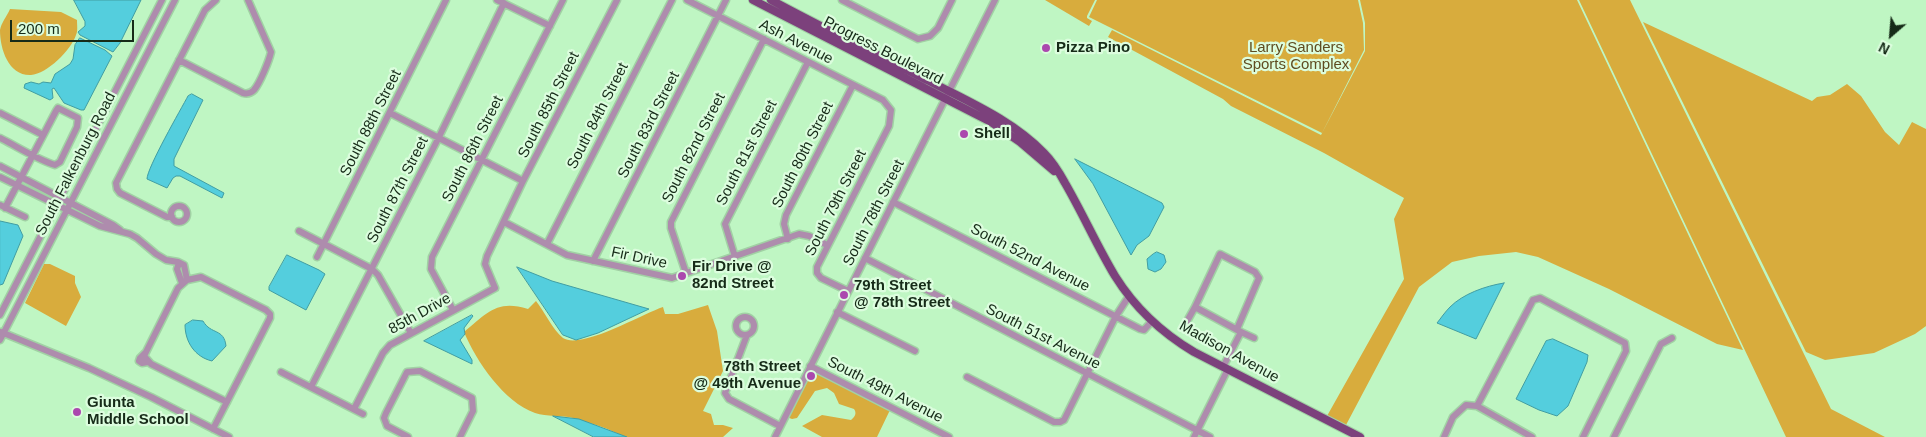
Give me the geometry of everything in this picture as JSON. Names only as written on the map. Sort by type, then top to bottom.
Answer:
[{"type":"main road","name":"Progress Boulevard","points":[[754,0],[769,2],[947,95]]},
{"type":"main road","name":"Madison Avenue","points":[[947,95],[1009,133],[1044,162],[1065,184],[1080,208],[1115,276],[1129,296],[1152,322],[1184,346],[1360,437]]},
{"type":"street","name":"South Falkenburg Road","points":[[0,315],[162,0]]},
{"type":"street","name":"South Falkenburg Road","points":[[0,340],[2,332],[175,0]]},
{"type":"street","points":[[172,217],[167,217],[120,193],[116,185],[205,10],[216,0]]},
{"type":"street","points":[[179,60],[243,93],[248,94],[254,90],[270,59],[271,52],[248,0]]},
{"type":"street","name":"South 88th Street","points":[[317,257],[446,0]]},
{"type":"street","points":[[497,0],[550,26]]},
{"type":"street","name":"South 86th Street","points":[[453,310],[431,269],[432,257],[562,0]]},
{"type":"street","name":"South 85th Street","points":[[475,297],[495,288],[485,264],[486,256],[617,0]]},
{"type":"street","name":"South 84th Street","points":[[547,244],[672,0]]},
{"type":"street","name":"Ash Avenue","points":[[686,0],[883,100],[891,110]]},
{"type":"street","name":"South 83rd Street","points":[[594,261],[726,0]]},
{"type":"street","points":[[842,0],[918,39],[930,36],[938,28],[952,0]]},
{"type":"street","name":"South 78th Street","points":[[775,437],[995,0]]},
{"type":"street","name":"South 87th Street","points":[[310,387],[438,139],[504,4]]},
{"type":"street","name":"South 82nd Street","points":[[686,273],[671,228],[671,222],[764,39]]},
{"type":"street","name":"South 81st Street","points":[[735,257],[725,224],[808,62]]},
{"type":"street","name":"South 80th Street","points":[[788,239],[784,224],[786,215],[853,85]]},
{"type":"street","points":[[0,138],[33,155],[55,165],[60,162],[78,121],[74,115],[58,108],[43,135],[33,155],[22,177],[3,207],[25,217]]},
{"type":"street","name":"South 79th Street","points":[[848,291],[821,278],[817,273],[817,267],[889,126],[891,110]]},
{"type":"street","points":[[0,113],[43,135]]},
{"type":"street","points":[[390,113],[523,181]]},
{"type":"street","points":[[0,166],[60,197],[69,206]]},
{"type":"street","points":[[0,177],[57,204],[69,206],[113,225],[137,238],[156,254],[184,265],[182,273],[185,281]]},
{"type":"street","name":"South 52nd Avenue","points":[[894,202],[1142,330],[1152,322]]},
{"type":"street","name":"Fir Drive","points":[[504,222],[567,255],[664,278],[672,278],[799,234],[809,236],[828,245]]},
{"type":"street","points":[[299,231],[372,269],[378,275],[411,333]]},
{"type":"street","points":[[1186,323],[1220,254],[1257,273],[1260,280],[1239,330],[1226,368],[1196,434]]},
{"type":"street","name":"South 51st Avenue","points":[[865,258],[1088,374],[1196,434],[1210,437]]},
{"type":"street","points":[[213,429],[227,402],[270,314],[266,310],[203,278],[185,281],[178,288],[144,356],[148,362],[227,402]]},
{"type":"street","points":[[967,377],[1054,422],[1064,420],[1116,316],[1129,296]]},
{"type":"street","name":"85th Drive","points":[[354,409],[382,353],[390,345],[475,297]]},
{"type":"street","points":[[1477,406],[1533,300],[1540,298],[1625,343],[1626,351],[1583,437]]},
{"type":"street","points":[[1195,307],[1254,338]]},
{"type":"street","points":[[838,312],[915,351]]},
{"type":"street","points":[[2,332],[89,368],[229,437]]},
{"type":"street","points":[[747,335],[725,393],[729,399],[780,426]]},
{"type":"street","points":[[1614,437],[1661,344],[1672,338]]},
{"type":"street","name":"South 49th Avenue","points":[[810,366],[949,437]]},
{"type":"street","points":[[408,437],[387,426],[384,418],[407,372],[420,371],[472,398],[473,411],[460,437]]},
{"type":"street","points":[[281,372],[363,414]]},
{"type":"street","points":[[1444,437],[1453,417],[1466,405],[1477,406],[1532,437]]},
{"type":"green space","points":[[1045,0],[1095,0],[1087,16],[1092,21],[1089,26]]},
{"type":"green space","name":"Larry Sanders Sports Complex","points":[[1097,0],[1358,0],[1363,23],[1364,50],[1322,133],[1089,17]]},
{"type":"green space","points":[[1360,0],[1577,0],[1743,350],[1717,344],[1609,289],[1538,257],[1516,252],[1479,256],[1452,262],[1419,287],[1346,425],[1327,416],[1404,279],[1394,219],[1404,198],[1324,153],[1231,106],[1223,99],[1108,37],[1112,30],[1321,135],[1365,51],[1365,23]]},
{"type":"green space","points":[[1579,0],[1630,0],[1831,409],[1885,437],[1786,437]]},
{"type":"green space","points":[[10,9],[61,12],[77,20],[77,33],[64,54],[51,66],[37,74],[23,74],[17,71],[7,60],[0,38],[0,30]]},
{"type":"green space","points":[[1643,22],[1812,101],[1817,97],[1830,95],[1847,84],[1861,96],[1885,132],[1899,145],[1912,122],[1926,129],[1926,326],[1915,334],[1874,353],[1825,360],[1806,352]]},
{"type":"green space","points":[[44,264],[50,264],[75,276],[75,283],[81,297],[66,326],[25,303]]},
{"type":"green space","points":[[536,301],[559,334],[563,338],[572,340],[583,339],[612,330],[663,307],[665,314],[678,314],[708,305],[717,331],[723,371],[703,411],[711,414],[714,425],[733,428],[723,437],[627,437],[573,418],[549,416],[524,408],[492,379],[464,332],[493,310],[508,306],[528,309]]},
{"type":"green space","points":[[811,369],[890,410],[877,437],[822,437],[802,426],[822,415],[851,420],[854,416],[854,409],[839,404],[834,393],[827,388],[815,391],[797,418],[787,417]]},
{"type":"water","points":[[74,0],[141,0],[120,43],[113,52],[80,35],[78,32],[85,26],[85,22]]},
{"type":"water","points":[[80,38],[105,50],[112,56],[84,110],[64,103],[54,88],[52,89],[53,98],[50,100],[24,88],[25,84],[31,82],[39,84],[43,82],[51,83],[55,74],[70,64],[73,59],[75,45]]},
{"type":"water","points":[[192,94],[203,100],[174,159],[174,166],[224,193],[222,198],[180,176],[173,178],[167,188],[147,179],[152,163],[165,138],[188,96]]},
{"type":"water","points":[[1075,159],[1162,203],[1164,207],[1149,236],[1137,245],[1131,255],[1093,184]]},
{"type":"water","points":[[0,221],[18,225],[23,236],[3,284],[0,285]]},
{"type":"water","points":[[1157,252],[1164,255],[1166,262],[1161,269],[1155,272],[1148,269],[1147,259]]},
{"type":"water","points":[[287,255],[325,274],[306,310],[269,290]]},
{"type":"water","points":[[517,267],[552,281],[649,309],[598,333],[576,340],[563,335]]},
{"type":"water","points":[[1504,283],[1476,339],[1437,323],[1450,307],[1461,298],[1482,288]]},
{"type":"water","points":[[472,315],[464,328],[465,334],[460,340],[472,360],[472,364],[424,341]]},
{"type":"water","points":[[193,320],[203,321],[223,336],[225,340],[226,346],[212,361],[201,356],[189,343],[185,325]]},
{"type":"water","points":[[1553,339],[1588,355],[1587,362],[1568,406],[1557,416],[1516,399],[1546,341]]},
{"type":"water","points":[[553,416],[579,419],[627,437],[594,437]]},
{"type":"place","name":"Pizza Pino","points":[[1046,48]]},
{"type":"place","name":"Shell","points":[[964,134]]},
{"type":"place","name":"Fir Drive @ 82nd Street","points":[[682,276]]},
{"type":"place","name":"79th Street @ 78th Street","points":[[844,295]]},
{"type":"place","name":"78th Street @ 49th Avenue","points":[[811,376]]},
{"type":"place","name":"Giunta Middle School","points":[[77,412]]}]
